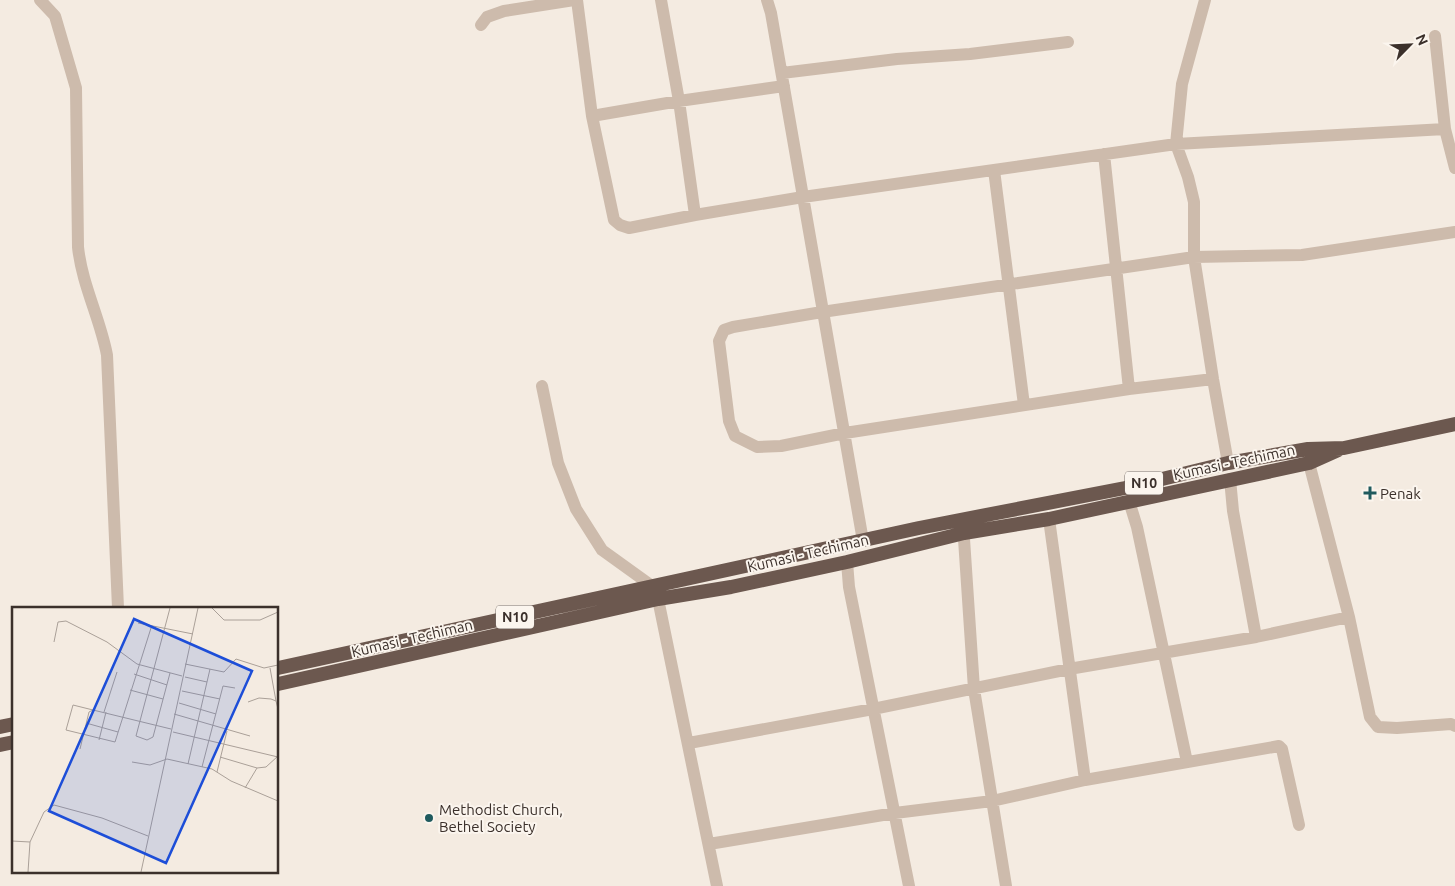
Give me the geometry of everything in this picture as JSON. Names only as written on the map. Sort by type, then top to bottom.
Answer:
[{"type":"highway","name":"Kumasi - Techiman","points":[[279,684],[658,599],[731,587],[846,562],[963,526],[1228,463],[1308,449],[1344,448],[1455,424]]},
{"type":"highway","name":"Kumasi - Techiman","points":[[279,668],[864,541],[963,526],[1049,519],[1309,463],[1344,448]]},
{"type":"street","points":[[40,0],[55,16],[76,88],[78,246],[84,281],[105,343],[107,355],[118,607]]},
{"type":"street","points":[[481,25],[487,17],[504,11],[575,0],[592,116],[614,220],[620,225],[629,228],[804,197],[1176,144],[1444,129]]},
{"type":"street","points":[[661,0],[679,101],[695,215]]},
{"type":"street","points":[[767,0],[783,79],[822,312],[864,541]]},
{"type":"street","points":[[1204,0],[1182,84],[1176,144],[1188,177],[1194,202],[1194,257],[1212,379],[1228,463]]},
{"type":"street","points":[[1435,36],[1444,129],[1455,168]]},
{"type":"street","points":[[592,116],[898,59],[970,54],[1068,42]]},
{"type":"street","points":[[1104,154],[1129,389]]},
{"type":"street","points":[[994,170],[1024,405]]},
{"type":"street","points":[[1212,379],[1024,405],[845,433],[781,446],[757,447],[735,436],[729,421],[719,341],[720,335],[724,330],[733,327],[822,312],[1194,257],[1302,255],[1455,232]]},
{"type":"street","points":[[542,386],[558,463],[576,509],[602,550],[652,586],[658,599],[689,742],[717,886]]},
{"type":"street","points":[[1308,449],[1309,463],[1349,617],[1370,717],[1378,727],[1397,728],[1451,724],[1455,726]]},
{"type":"street","points":[[1230,479],[1233,511],[1256,637]]},
{"type":"street","points":[[1129,501],[1137,527],[1187,762]]},
{"type":"street","points":[[1049,519],[1084,780]]},
{"type":"street","points":[[963,526],[974,689],[1006,886]]},
{"type":"street","points":[[846,562],[849,587],[909,886]]},
{"type":"street","points":[[689,742],[873,709],[1069,669],[1256,637],[1349,617]]},
{"type":"street","points":[[708,844],[895,813],[992,801],[1084,780],[1279,746],[1282,749],[1299,825]]},
{"type":"place","name":"Penak","points":[[1370,493]]},
{"type":"place","name":"Methodist Church, Bethel Society","points":[[429,818]]}]
